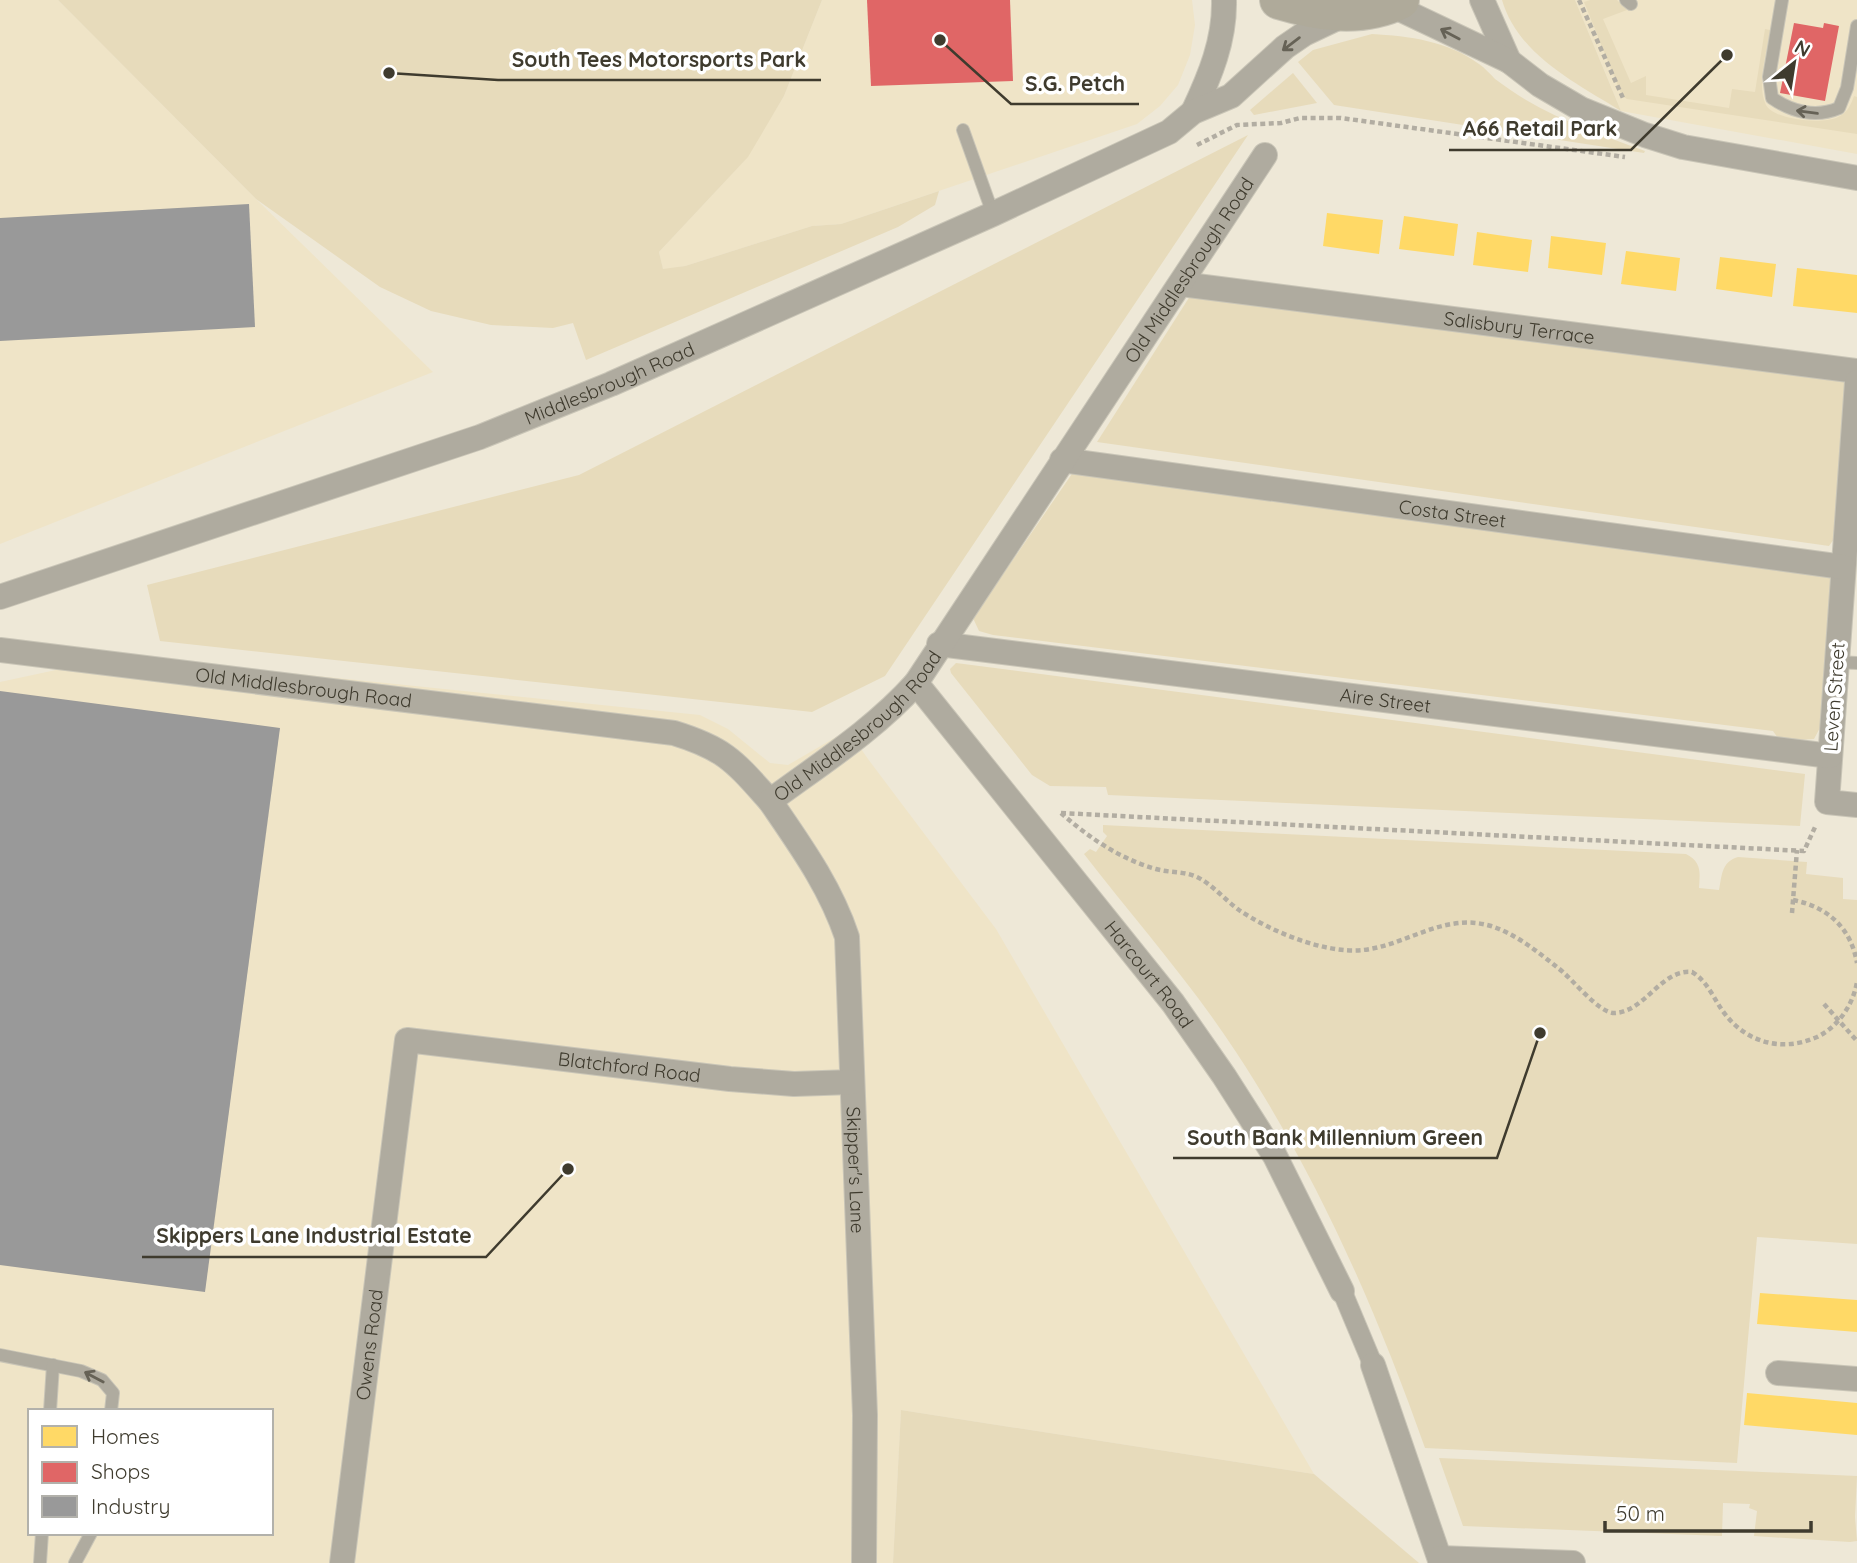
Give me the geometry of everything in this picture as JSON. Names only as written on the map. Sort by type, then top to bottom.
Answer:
[{"type":"highway","points":[[1279,0],[1311,10],[1351,13],[1395,2]]},
{"type":"street","name":"Middlesbrough Road","points":[[1193,112],[1209,78],[1219,44],[1224,0]]},
{"type":"street","points":[[1482,0],[1509,61]]},
{"type":"street","points":[[1395,2],[1509,61],[1540,85],[1581,110],[1645,135],[1683,147],[1857,178]]},
{"type":"street","name":"Middlesbrough Road","points":[[0,597],[480,438],[611,384],[993,214],[1169,132],[1193,112],[1231,96],[1285,47],[1304,34],[1351,13]]},
{"type":"street","name":"Old Middlesbrough Road","points":[[0,650],[674,733],[706,743],[734,760],[770,801],[863,732],[896,705],[916,683],[939,644],[1265,155]]},
{"type":"street","name":"Salisbury Terrace","points":[[1181,284],[1857,371]]},
{"type":"street","name":"Leven Street","points":[[1827,802],[1830,756],[1847,663],[1843,567],[1857,382]]},
{"type":"street","name":"Costa Street","points":[[1062,460],[1843,567]]},
{"type":"street","name":"Aire Street","points":[[939,644],[1830,756]]},
{"type":"street","name":"Harcourt Road","points":[[916,683],[1173,1003],[1275,1156],[1342,1291]]},
{"type":"street","name":"Skipper's Lane","points":[[770,801],[817,869],[837,906],[848,937],[865,1415],[864,1563]]},
{"type":"street","points":[[1827,802],[1857,805]]},
{"type":"street","name":"Blatchford Road","points":[[407,1040],[730,1079],[794,1084],[852,1082]]},
{"type":"street","name":"Owens Road","points":[[341,1563],[407,1040]]},
{"type":"street","points":[[1342,1291],[1373,1365],[1440,1560],[1573,1563]]},
{"type":"street","points":[[1778,1373],[1857,1379]]},
{"type":"lane","points":[[1782,0],[1769,77],[1772,98],[1788,109],[1824,114],[1839,107],[1847,88],[1857,26]]},
{"type":"lane","points":[[963,130],[993,214]]},
{"type":"lane","points":[[0,1355],[81,1371],[102,1380],[113,1393],[111,1409]]},
{"type":"lane","points":[[50,1409],[53,1365]]},
{"type":"lane","points":[[40,1563],[42,1535]]},
{"type":"lane","points":[[75,1563],[90,1535]]},
{"type":"path","points":[[1579,0],[1628,109],[1645,135]]},
{"type":"path","points":[[1169,132],[1189,149],[1237,125],[1281,123],[1300,118],[1341,118],[1634,158]]},
{"type":"path","points":[[1017,811],[1804,850],[1827,802]]},
{"type":"path","points":[[1061,813],[1088,836],[1134,861],[1157,870],[1181,872],[1198,878],[1261,923],[1321,946],[1363,950],[1440,925],[1457,922],[1491,926],[1522,941],[1562,970],[1604,1010],[1614,1013],[1634,1007],[1676,973],[1684,972],[1699,976],[1734,1026],[1762,1042],[1782,1046],[1809,1040],[1830,1029],[1852,999],[1857,982]]},
{"type":"path","points":[[1792,913],[1797,850]]},
{"type":"path","points":[[1793,900],[1820,908],[1837,921],[1851,938],[1857,963]]},
{"type":"path","points":[[1825,1004],[1857,1041]]},
{"type":"shaded area","points":[[0,0],[58,0],[433,372],[0,544]]},
{"type":"shaded area","points":[[58,0],[822,0],[784,96],[748,157],[659,252],[663,269],[685,266],[812,226],[841,224],[939,191],[935,205],[898,227],[586,360],[573,323],[553,328],[491,325],[431,311],[380,287],[256,199]]},
{"type":"shaded area","points":[[822,0],[1192,0],[1195,25],[1190,55],[1178,85],[1160,106],[1137,124],[841,224],[812,226],[685,266],[663,270],[659,252],[745,160],[784,96]]},
{"type":"shaded area","points":[[1502,0],[1575,0],[1621,111],[1568,78],[1535,52],[1521,37]]},
{"type":"shaded area","points":[[1575,0],[1857,0],[1857,154],[1621,111]]},
{"type":"shaded area","points":[[1617,0],[1627,10],[1603,19],[1631,83],[1646,76],[1646,95],[1729,108],[1732,89],[1755,92],[1765,29],[1770,30],[1762,78],[1766,105],[1788,117],[1822,121],[1844,113],[1854,96],[1857,97],[1857,134],[1627,99],[1622,96],[1584,2]]},
{"type":"shaded area","points":[[1372,34],[1414,38],[1454,50],[1479,64],[1495,79],[1540,108],[1645,151],[1644,153],[1334,105],[1298,62],[1313,50]]},
{"type":"shaded area","points":[[1293,73],[1317,103],[1254,115],[1250,110]]},
{"type":"shaded area","points":[[1248,135],[885,676],[812,712],[160,641],[147,585],[579,475]]},
{"type":"shaded area","points":[[1192,293],[1845,380],[1834,539],[1829,546],[1097,442]]},
{"type":"shaded area","points":[[1076,468],[1829,569],[1833,578],[1821,726],[1814,739],[1780,741],[1773,731],[993,635],[979,631],[973,618]]},
{"type":"shaded area","points":[[121,656],[700,715],[728,729],[770,763],[788,765],[848,730],[996,929],[1314,1474],[901,1410],[893,1563],[0,1563],[0,682]]},
{"type":"shaded area","points":[[956,663],[1805,774],[1800,826],[1108,795],[1106,787],[1050,786],[1032,775],[951,673],[950,669]]},
{"type":"shaded area","points":[[1103,825],[1686,854],[1697,864],[1700,873],[1699,888],[1719,890],[1725,866],[1738,857],[1807,862],[1806,874],[1843,878],[1843,899],[1857,900],[1857,1244],[1757,1237],[1737,1463],[1425,1448],[1365,1294],[1293,1146],[1219,1026],[1084,854],[1090,849],[1096,852],[1107,836],[1103,832]]},
{"type":"shaded area","points":[[901,1410],[1314,1474],[1419,1563],[893,1563]]},
{"type":"shaded area","points":[[1439,1458],[1857,1476],[1857,1541],[1754,1536],[1757,1511],[1749,1508],[1750,1504],[1723,1503],[1722,1536],[1463,1526]]},
{"type":"building: Homes","points":[[1327,213],[1383,220],[1379,254],[1323,246]]},
{"type":"building: Homes","points":[[1404,216],[1458,224],[1454,256],[1399,249]]},
{"type":"building: Homes","points":[[1477,232],[1532,240],[1528,272],[1473,265]]},
{"type":"building: Homes","points":[[1551,236],[1606,243],[1602,275],[1548,268]]},
{"type":"building: Homes","points":[[1626,251],[1680,258],[1676,291],[1621,284]]},
{"type":"building: Homes","points":[[1720,257],[1776,264],[1772,297],[1716,289]]},
{"type":"building: Homes","points":[[1797,268],[1857,275],[1857,313],[1793,306]]},
{"type":"building: Homes","points":[[1760,1293],[1857,1300],[1857,1332],[1757,1324]]},
{"type":"building: Homes","points":[[1747,1393],[1857,1403],[1857,1435],[1744,1425]]},
{"type":"building: Shops","points":[[867,0],[1010,0],[1013,81],[871,86]]},
{"type":"building: Shops","points":[[1794,23],[1823,28],[1824,23],[1839,26],[1825,101],[1780,93]]},
{"type":"building: Industry","points":[[249,204],[255,327],[0,341],[0,218]]},
{"type":"building: Industry","points":[[0,691],[280,728],[205,1292],[0,1265]]},
{"type":"place","name":"S.G. Petch","points":[[940,40]]},
{"type":"place","name":"A66 Retail Park","points":[[1727,55]]},
{"type":"place","name":"South Tees Motorsports Park","points":[[389,73]]},
{"type":"place","name":"South Bank Millennium Green","points":[[1540,1033]]},
{"type":"place","name":"Skippers Lane Industrial Estate","points":[[568,1169]]}]
